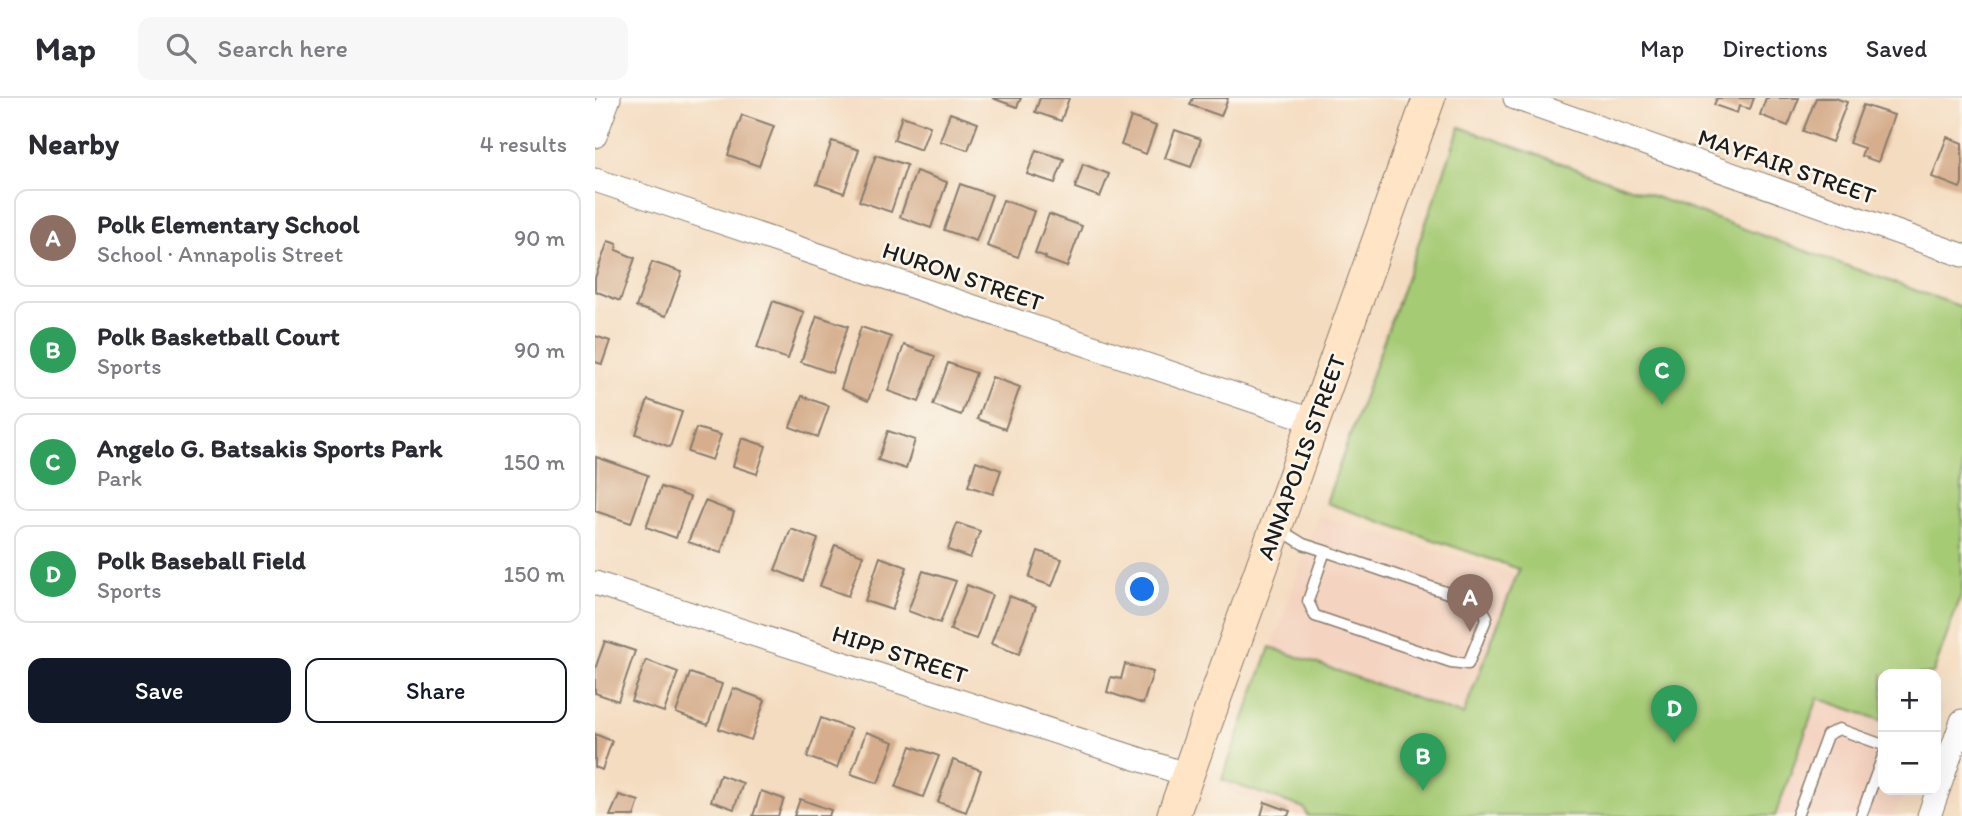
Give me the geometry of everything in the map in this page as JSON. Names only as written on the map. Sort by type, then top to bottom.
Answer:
[{"type":"street","points":[[595,136],[609,98]]},
{"type":"street","name":"ANNAPOLIS STREET","points":[[1173,816],[1429,98]]},
{"type":"street","name":"MAYFAIR STREET","points":[[1515,98],[1962,255]]},
{"type":"street","name":"HURON STREET","points":[[595,180],[1314,421]]},
{"type":"street","name":"HIPP STREET","points":[[595,583],[1188,775]]},
{"type":"street","points":[[1941,766],[1962,721]]},
{"type":"street","points":[[1929,816],[1934,795]]},
{"type":"lane","points":[[1276,527],[1303,544],[1325,551],[1480,604],[1487,617],[1468,664],[1451,662],[1315,616],[1308,601],[1325,551]]},
{"type":"lane","points":[[1797,816],[1827,735],[1839,729],[1878,743]]},
{"type":"lane","points":[[1861,816],[1878,770]]},
{"type":"shaded area","points":[[1318,515],[1521,575],[1878,718],[1878,795],[1902,795],[1894,816],[1299,816],[1223,789]]},
{"type":"green space","points":[[1460,127],[1962,307],[1962,593],[1935,669],[1878,669],[1878,719],[1818,698],[1775,816],[1308,816],[1304,808],[1222,780],[1270,647],[1463,715],[1519,569],[1326,503]]},
{"type":"building","points":[[992,98],[1021,98],[1017,107]]},
{"type":"building","points":[[1040,98],[1069,98],[1061,121],[1035,112]]},
{"type":"building","points":[[1193,98],[1228,98],[1221,116],[1190,105]]},
{"type":"building","points":[[1717,98],[1754,98],[1750,109],[1739,106],[1737,113],[1714,105]]},
{"type":"building","points":[[1766,98],[1799,98],[1788,126],[1760,115]]},
{"type":"building","points":[[1816,98],[1835,98],[1847,102],[1832,142],[1803,131]]},
{"type":"building","points":[[1863,105],[1894,115],[1878,162],[1861,156],[1864,148],[1849,143]]},
{"type":"building","points":[[950,113],[978,123],[968,150],[940,141]]},
{"type":"building","points":[[742,115],[774,126],[759,166],[728,155]]},
{"type":"building","points":[[902,116],[930,126],[921,150],[894,140]]},
{"type":"building","points":[[1131,117],[1156,126],[1146,154],[1121,145]]},
{"type":"building","points":[[1175,130],[1201,139],[1191,167],[1165,158]]},
{"type":"building","points":[[1947,137],[1962,143],[1960,188],[1932,177]]},
{"type":"building","points":[[832,141],[859,150],[844,193],[817,184]]},
{"type":"building","points":[[1036,150],[1064,159],[1055,183],[1027,174]]},
{"type":"building","points":[[876,155],[907,165],[891,212],[859,201]]},
{"type":"building","points":[[1083,164],[1109,174],[1100,197],[1075,188]]},
{"type":"building","points":[[916,171],[947,182],[931,228],[900,217]]},
{"type":"building","points":[[960,184],[992,195],[976,241],[944,230]]},
{"type":"building","points":[[1003,200],[1034,211],[1018,257],[987,246]]},
{"type":"building","points":[[1049,214],[1082,226],[1067,267],[1035,253]]},
{"type":"building","points":[[608,241],[617,244],[616,250],[635,258],[620,301],[595,291],[595,278]]},
{"type":"building","points":[[652,262],[682,272],[666,316],[636,307]]},
{"type":"building","points":[[773,301],[804,312],[788,359],[757,348]]},
{"type":"building","points":[[817,316],[848,326],[832,373],[801,362]]},
{"type":"building","points":[[861,327],[891,337],[868,401],[841,389]]},
{"type":"building","points":[[595,336],[610,341],[602,364],[595,362]]},
{"type":"building","points":[[904,345],[935,356],[919,402],[888,391]]},
{"type":"building","points":[[948,363],[976,373],[961,415],[933,405]]},
{"type":"building","points":[[992,377],[1020,387],[1005,429],[977,419]]},
{"type":"building","points":[[802,396],[829,406],[818,437],[790,427]]},
{"type":"building","points":[[648,400],[682,412],[670,447],[636,434]]},
{"type":"building","points":[[696,428],[721,435],[712,460],[688,452]]},
{"type":"building","points":[[888,431],[915,440],[906,469],[878,460]]},
{"type":"building","points":[[742,438],[766,446],[757,474],[733,466]]},
{"type":"building","points":[[596,457],[648,475],[631,523],[595,511]]},
{"type":"building","points":[[976,461],[1001,470],[993,494],[968,486]]},
{"type":"building","points":[[661,487],[690,497],[676,538],[646,527]]},
{"type":"building","points":[[705,501],[734,512],[721,553],[688,542]]},
{"type":"building","points":[[957,523],[980,531],[970,558],[948,550]]},
{"type":"building","points":[[791,529],[818,539],[803,581],[775,570]]},
{"type":"building","points":[[835,545],[863,555],[848,596],[820,586]]},
{"type":"building","points":[[1038,551],[1062,559],[1052,586],[1029,578]]},
{"type":"building","points":[[880,557],[907,567],[892,610],[865,601]]},
{"type":"building","points":[[923,571],[956,581],[940,623],[908,611]]},
{"type":"building","points":[[967,585],[992,595],[976,639],[950,630]]},
{"type":"building","points":[[1009,596],[1036,606],[1019,654],[991,644]]},
{"type":"building","points":[[605,641],[635,651],[618,701],[595,693],[595,669]]},
{"type":"building","points":[[646,660],[678,672],[664,712],[631,701]]},
{"type":"building","points":[[1125,664],[1153,672],[1143,704],[1107,692],[1111,677],[1121,679]]},
{"type":"building","points":[[690,673],[722,684],[708,725],[676,713]]},
{"type":"building","points":[[733,688],[765,700],[751,740],[719,729]]},
{"type":"building","points":[[821,718],[851,729],[837,768],[807,757]]},
{"type":"building","points":[[866,732],[894,742],[878,783],[851,774]]},
{"type":"building","points":[[595,734],[612,741],[602,770],[595,767]]},
{"type":"building","points":[[911,746],[939,756],[923,797],[896,787]]},
{"type":"building","points":[[953,760],[981,770],[966,812],[938,802]]},
{"type":"building","points":[[720,775],[743,783],[734,809],[711,801]]},
{"type":"building","points":[[761,791],[784,799],[778,816],[753,816]]},
{"type":"building","points":[[619,795],[639,801],[634,816],[610,816]]},
{"type":"building","points":[[800,799],[831,810],[829,816],[794,816]]},
{"type":"building","points":[[1265,802],[1290,811],[1288,816],[1261,816]]},
{"type":"place","name":"Angelo G. Batsakis Sports Park","points":[[1662,405]]},
{"type":"place","name":"Polk Elementary School","points":[[1470,632]]},
{"type":"place","name":"Polk Baseball Field","points":[[1674,743]]},
{"type":"place","name":"Polk Basketball Court","points":[[1423,791]]}]
